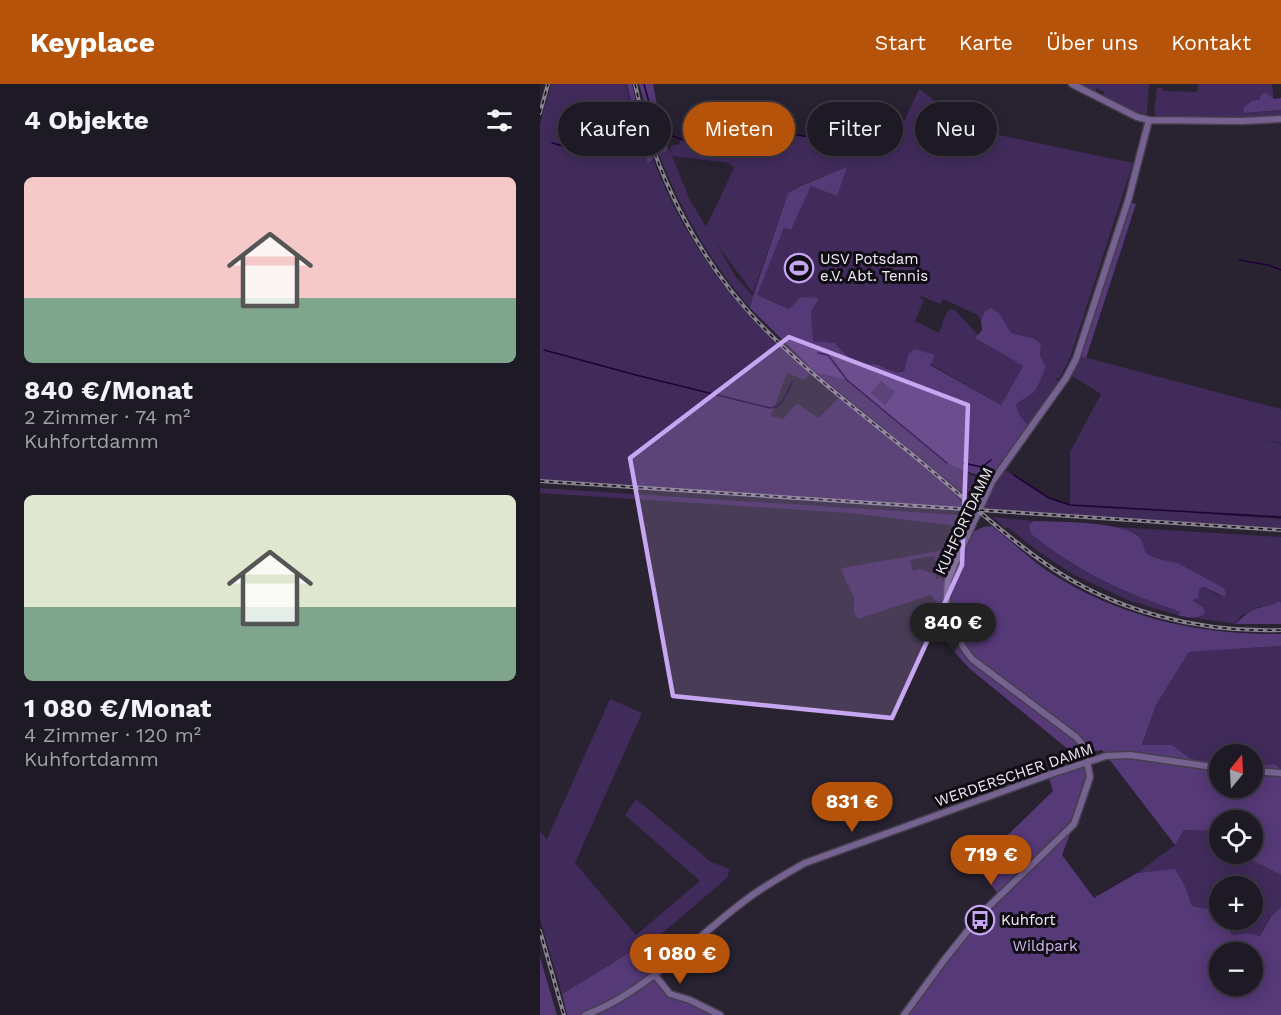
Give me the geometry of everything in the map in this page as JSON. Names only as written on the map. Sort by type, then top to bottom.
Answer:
[{"type":"street","points":[[1072,84],[1137,117],[1149,120],[1281,119]]},
{"type":"street","name":"KUHFORTDAMM","points":[[1088,761],[1084,746],[1076,737],[988,672],[968,653],[950,619],[948,586],[958,555],[992,482],[1066,378],[1076,359],[1128,201],[1149,120]]},
{"type":"street","name":"WERDERSCHER DAMM","points":[[585,1015],[617,1000],[654,974],[742,903],[773,881],[806,863],[1088,761],[1121,754],[1209,766]]},
{"type":"street","points":[[904,1015],[982,913],[1074,824],[1090,777],[1088,761]]},
{"type":"street","points":[[1263,772],[1281,773]]},
{"type":"street","points":[[654,974],[670,994],[690,1000],[720,1015]]},
{"type":"highlighted area","points":[[789,337],[968,405],[962,565],[892,718],[673,696],[630,458]]},
{"type":"shaded area","points":[[551,84],[626,84],[630,102],[558,102],[558,156],[646,156],[649,164],[653,159],[682,222],[718,277],[760,327],[810,374],[804,380],[787,373],[771,416],[783,419],[797,403],[818,418],[839,398],[943,483],[964,504],[964,507],[540,479],[540,124]]},
{"type":"shaded area","points":[[1079,84],[1149,84],[1147,113],[1145,115],[1137,113],[1103,96],[1104,92],[1097,88],[1095,92]]},
{"type":"shaded area","points":[[1198,84],[1272,84],[1274,99],[1267,93],[1243,113],[1281,110],[1281,116],[1202,119],[1156,117],[1154,110],[1157,88],[1163,88],[1163,91],[1197,92]]},
{"type":"shaded area","points":[[919,89],[937,102],[915,102],[915,156],[997,156],[997,135],[1133,163],[1071,355],[1060,378],[1056,378],[1059,384],[1030,427],[1021,417],[1016,405],[1034,391],[1046,367],[1040,355],[1041,344],[1033,338],[1011,333],[1005,325],[984,312],[981,321],[978,315],[943,299],[940,304],[921,296],[920,298],[924,300],[915,321],[939,333],[946,314],[950,309],[955,310],[979,336],[975,338],[1023,366],[1001,405],[930,364],[908,355],[904,371],[895,371],[857,361],[845,354],[835,343],[812,341],[811,312],[818,298],[790,309],[756,295],[784,228],[791,230],[811,186],[846,168],[800,185],[788,193],[753,293],[716,243],[736,277],[753,296],[750,308],[736,291],[698,236],[659,156],[671,156],[671,146],[680,144],[679,138],[683,140],[683,156],[795,156],[795,135],[807,137],[807,156],[903,156],[903,123]],"holes":[[[672,156],[729,163],[734,168],[706,227],[689,198]]]},
{"type":"shaded area","points":[[1080,356],[1281,409],[1281,443],[1261,439],[1281,444],[1281,517],[1194,513],[1281,519],[1281,528],[984,509],[994,483],[1004,469],[1043,495],[1070,504],[1070,452],[1101,394],[1072,376]]},
{"type":"shaded area","points":[[816,373],[847,380],[947,463],[988,483],[978,505]]},
{"type":"shaded area","points":[[881,381],[895,392],[885,405],[871,393]]},
{"type":"shaded area","points":[[540,488],[974,516],[947,576],[931,570],[936,570],[939,563],[934,560],[935,556],[910,560],[912,570],[918,570],[918,568],[936,575],[935,578],[939,577],[945,582],[947,618],[954,637],[948,645],[942,612],[930,595],[858,619],[854,612],[854,598],[841,570],[950,547],[956,532],[950,525],[849,513],[540,493]]},
{"type":"shaded area","points":[[993,517],[1035,521],[1031,523],[1031,534],[1065,559],[1122,590],[1182,612],[1177,615],[1130,601],[1074,575],[1007,527],[1005,529]]},
{"type":"shaded area","points":[[1117,527],[1281,537],[1281,603],[1259,607],[1241,616],[1236,624],[1195,618],[1201,617],[1203,607],[1192,600],[1198,590],[1204,587],[1220,596],[1224,588],[1178,563],[1155,558],[1145,553],[1138,535]]},
{"type":"shaded area","points":[[1281,646],[1281,770],[1275,764],[1263,765],[1263,744],[1209,744],[1209,761],[1191,759],[1182,752],[1142,746],[1156,705],[1189,652]]},
{"type":"shaded area","points":[[610,699],[642,713],[575,863],[636,935],[700,881],[625,815],[636,799],[711,862],[730,869],[727,878],[647,946],[632,951],[562,994],[540,919],[540,832],[547,839]]},
{"type":"shaded area","points":[[1184,830],[1209,831],[1209,864],[1259,864],[1281,875],[1281,907],[1270,916],[1263,930],[1263,876],[1209,876],[1209,909],[1192,906],[1185,886],[1175,870],[1137,873],[1175,845]]},
{"type":"shaded area","points":[[1229,930],[1263,930],[1260,936],[1247,933],[1232,935]]},
{"type":"green space","points":[[627,84],[632,84],[636,102],[631,102]]},
{"type":"green space","points":[[639,84],[653,84],[656,102],[644,102]]},
{"type":"green space","points":[[1267,93],[1274,99],[1281,98],[1281,110],[1243,113],[1244,107],[1252,101],[1259,100],[1262,94]]},
{"type":"green space","points":[[645,156],[652,156],[653,159],[648,164]]},
{"type":"green space","points":[[847,167],[837,196],[811,186],[791,230],[784,228],[757,295],[789,309],[801,297],[819,298],[811,312],[813,341],[835,343],[845,354],[857,361],[898,372],[904,371],[908,355],[914,349],[935,355],[930,365],[1001,405],[1023,366],[975,338],[982,330],[981,321],[984,312],[991,308],[999,313],[1011,333],[1033,338],[1041,344],[1040,355],[1046,367],[1034,391],[1016,405],[1021,417],[1030,427],[991,479],[947,463],[847,380],[816,373],[750,308],[788,193]],"holes":[[[881,381],[895,392],[885,405],[871,393]]]},
{"type":"green space","points":[[1129,202],[1136,204],[1086,358],[1080,356]]},
{"type":"green space","points":[[1035,521],[1089,523],[1129,531],[1140,538],[1146,553],[1155,558],[1178,563],[1224,588],[1225,597],[1204,587],[1199,589],[1198,598],[1192,600],[1203,607],[1205,613],[1195,618],[1177,615],[1181,612],[1121,589],[1066,559],[1031,534],[1029,527]]},
{"type":"green space","points":[[992,526],[1034,561],[1075,588],[1131,612],[1190,627],[1281,634],[1281,646],[1189,652],[1156,705],[1142,745],[1172,745],[1191,759],[1209,761],[1209,798],[1263,798],[1263,765],[1275,764],[1281,770],[1281,875],[1259,864],[1263,864],[1263,810],[1209,810],[1209,831],[1184,830],[1175,845],[1102,750],[1075,755],[969,668],[948,645],[958,633],[950,605],[952,581],[973,532]]},
{"type":"green space","points":[[1281,603],[1281,624],[1236,624],[1251,611]]},
{"type":"green space","name":"Wildpark","points":[[1088,761],[1086,792],[1062,855],[1094,898],[1137,873],[1175,869],[1185,886],[1192,906],[1209,909],[1209,930],[1229,930],[1232,935],[1247,933],[1260,936],[1271,916],[1281,907],[1281,1015],[904,1015],[999,895],[976,866],[1053,791],[1048,775]]},
{"type":"green space","points":[[632,951],[677,997],[711,1015],[567,1015],[562,994]]},
{"type":"green space","points":[[540,957],[557,1015],[540,1015]]},
{"type":"waterway","points":[[644,84],[649,102]]},
{"type":"waterway","points":[[671,135],[685,141],[783,133],[807,137]]},
{"type":"waterway","points":[[552,143],[558,145]]},
{"type":"waterway","points":[[1239,260],[1268,265],[1281,270]]},
{"type":"waterway","points":[[544,350],[770,408],[781,402],[792,382]]},
{"type":"waterway","points":[[818,353],[828,355],[847,380],[947,463]]},
{"type":"waterway","points":[[963,463],[982,467],[991,460]]},
{"type":"waterway","points":[[1014,475],[1049,498],[1070,505],[1281,517]]},
{"type":"railway","points":[[540,113],[548,84]]},
{"type":"railway","points":[[635,84],[643,117],[666,181],[697,241],[715,269],[758,322],[816,377],[1013,540],[1046,564],[1099,595],[1158,616],[1188,623],[1219,628],[1281,630]]},
{"type":"railway","points":[[540,481],[1281,530]]},
{"type":"railway","points":[[540,931],[564,1015]]},
{"type":"place","name":"USV Potsdam e.V. Abt. Tennis","points":[[799,268]]},
{"type":"place","name":"Kuhfort","points":[[980,920]]}]
